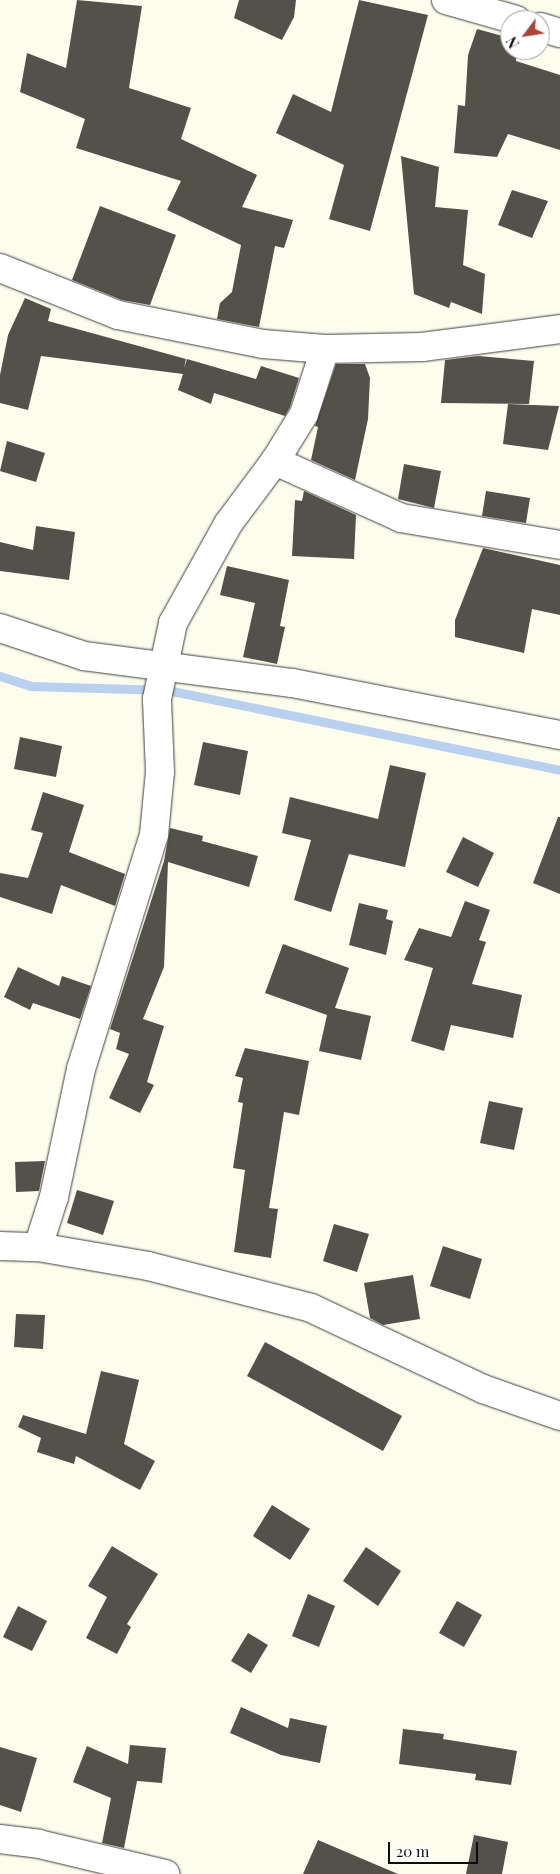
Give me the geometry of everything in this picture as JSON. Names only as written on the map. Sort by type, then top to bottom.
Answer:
[{"type":"street","points":[[446,0],[500,15]]},
{"type":"street","points":[[0,268],[118,314],[263,344],[325,349],[422,347],[560,329]]},
{"type":"street","points":[[38,1247],[54,1197],[83,1060],[154,835],[160,772],[160,681],[173,623],[223,532],[275,462],[304,414],[325,349]]},
{"type":"street","points":[[275,462],[401,518],[560,546]]},
{"type":"street","points":[[0,628],[160,681],[292,683],[560,735]]},
{"type":"street","points":[[0,1246],[38,1247],[148,1266],[311,1308],[474,1385],[560,1416]]},
{"type":"street","points":[[0,1839],[48,1846],[165,1874]]},
{"type":"building","points":[[77,0],[142,6],[129,88],[191,108],[181,139],[257,175],[242,207],[293,220],[284,248],[275,246],[259,327],[217,319],[220,303],[232,292],[241,245],[167,210],[181,181],[76,148],[85,119],[20,92],[27,53],[66,68]]},
{"type":"building","points":[[239,0],[296,0],[294,17],[282,40],[234,18]]},
{"type":"building","points":[[359,0],[428,15],[370,231],[329,219],[344,165],[276,133],[293,94],[331,112]]},
{"type":"building","points":[[477,29],[500,35],[500,60],[516,60],[560,75],[560,150],[508,134],[497,157],[454,153],[458,105],[465,106],[468,55]]},
{"type":"building","points":[[401,156],[439,167],[435,207],[468,210],[463,265],[485,274],[482,314],[451,302],[449,308],[414,294]]},
{"type":"building","points":[[512,190],[548,201],[532,238],[498,225]]},
{"type":"building","points":[[100,206],[176,235],[150,305],[122,300],[72,280]]},
{"type":"building","points":[[25,298],[51,309],[48,321],[186,359],[184,368],[187,359],[256,379],[261,366],[299,378],[290,407],[285,416],[214,393],[211,404],[178,390],[183,374],[41,356],[28,410],[0,403],[0,375],[8,335]]},
{"type":"building","points":[[478,356],[534,361],[529,404],[441,403],[445,360]]},
{"type":"building","points":[[336,364],[365,364],[370,378],[368,419],[355,480],[311,460],[318,427],[315,426]]},
{"type":"building","points":[[508,404],[559,406],[548,450],[503,444]]},
{"type":"building","points":[[7,441],[45,453],[36,482],[0,471]]},
{"type":"building","points":[[404,464],[441,471],[434,508],[398,499]]},
{"type":"building","points":[[304,491],[356,515],[354,559],[292,556],[295,500],[302,501]]},
{"type":"building","points":[[486,491],[530,498],[526,523],[482,516]]},
{"type":"building","points":[[36,526],[75,532],[69,580],[0,571],[0,542],[33,550]]},
{"type":"building","points":[[483,548],[560,565],[560,615],[532,609],[524,653],[455,637],[455,620]]},
{"type":"building","points":[[227,566],[289,580],[280,626],[285,627],[277,664],[243,657],[255,603],[220,595]]},
{"type":"building","points":[[20,737],[62,746],[56,777],[14,769]]},
{"type":"building","points":[[203,742],[248,751],[240,795],[194,785]]},
{"type":"building","points":[[390,765],[426,773],[405,867],[349,854],[331,912],[294,900],[311,840],[282,833],[290,797],[378,819]]},
{"type":"building","points":[[43,792],[84,805],[69,852],[125,874],[115,906],[61,885],[52,914],[0,897],[0,873],[28,878],[43,833],[31,830]]},
{"type":"building","points":[[558,817],[560,817],[560,894],[533,883]]},
{"type":"building","points":[[170,828],[203,836],[202,841],[258,856],[249,887],[168,862],[164,967],[143,1019],[164,1026],[147,1082],[154,1085],[140,1113],[109,1098],[129,1054],[116,1049],[120,1033],[110,1029],[164,861]]},
{"type":"building","points":[[463,837],[494,853],[478,887],[446,872]]},
{"type":"building","points":[[465,901],[490,910],[479,940],[486,942],[472,984],[522,995],[513,1038],[451,1025],[444,1051],[411,1041],[433,968],[404,960],[419,928],[451,937]]},
{"type":"building","points":[[359,903],[388,910],[386,919],[393,921],[386,955],[349,945]]},
{"type":"building","points":[[283,944],[349,968],[335,1008],[371,1016],[361,1060],[319,1051],[327,1015],[265,993]]},
{"type":"building","points":[[18,967],[59,986],[62,976],[91,986],[80,1019],[33,1003],[30,1010],[4,997]]},
{"type":"building","points":[[245,1048],[309,1061],[299,1115],[284,1112],[269,1208],[278,1209],[271,1258],[234,1252],[245,1170],[233,1168],[243,1103],[238,1102],[243,1078],[235,1076]]},
{"type":"building","points":[[489,1101],[523,1108],[514,1150],[480,1143]]},
{"type":"building","points":[[45,1161],[39,1191],[16,1192],[15,1162]]},
{"type":"building","points":[[77,1190],[114,1201],[103,1235],[67,1223]]},
{"type":"building","points":[[334,1224],[369,1234],[357,1272],[323,1261]]},
{"type":"building","points":[[443,1246],[482,1259],[470,1299],[430,1286]]},
{"type":"building","points":[[413,1275],[420,1319],[383,1325],[370,1318],[364,1283]]},
{"type":"building","points":[[16,1314],[45,1315],[43,1349],[14,1347]]},
{"type":"building","points":[[265,1342],[402,1416],[383,1451],[247,1376]]},
{"type":"building","points":[[101,1371],[139,1380],[124,1444],[155,1461],[140,1490],[76,1456],[74,1464],[37,1452],[41,1438],[18,1427],[23,1415],[86,1434]]},
{"type":"building","points":[[272,1505],[310,1529],[290,1560],[253,1536]]},
{"type":"building","points":[[112,1546],[158,1574],[127,1624],[131,1627],[117,1654],[86,1638],[107,1597],[88,1586]]},
{"type":"building","points":[[366,1547],[401,1571],[378,1606],[343,1581]]},
{"type":"building","points":[[308,1594],[335,1606],[319,1647],[292,1636]]},
{"type":"building","points":[[457,1601],[482,1615],[464,1647],[439,1633]]},
{"type":"building","points":[[18,1606],[47,1621],[32,1651],[3,1637]]},
{"type":"building","points":[[248,1633],[268,1645],[251,1673],[231,1661]]},
{"type":"building","points":[[241,1707],[288,1728],[290,1718],[327,1726],[320,1763],[281,1755],[230,1733]]},
{"type":"building","points":[[403,1729],[444,1734],[443,1739],[517,1751],[511,1785],[475,1780],[476,1774],[399,1764]]},
{"type":"building","points":[[130,1745],[166,1748],[162,1783],[137,1781],[124,1848],[102,1843],[111,1798],[73,1782],[87,1746],[128,1764]]},
{"type":"building","points":[[0,1747],[37,1758],[21,1812],[0,1805]]},
{"type":"building","points":[[474,1835],[508,1842],[502,1874],[466,1874]]},
{"type":"building","points":[[318,1840],[398,1874],[303,1874]]},
{"type":"waterway","points":[[0,676],[30,686],[167,690],[560,770]]}]
